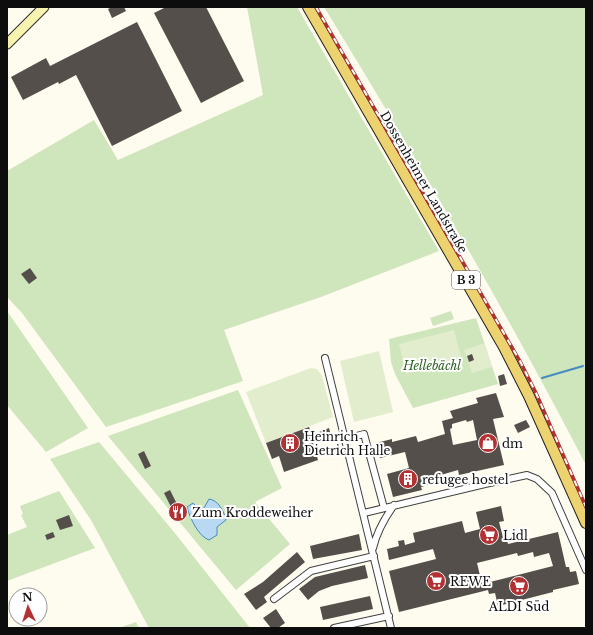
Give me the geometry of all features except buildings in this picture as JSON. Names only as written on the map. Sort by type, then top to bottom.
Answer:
[{"type":"main road","points":[[7,44],[44,7]]},
{"type":"main road","name":"Dossenheimer Landstraße","points":[[308,7],[504,347],[529,396],[586,524]]},
{"type":"street","points":[[325,358],[391,628]]},
{"type":"street","points":[[345,439],[364,434],[384,508]]},
{"type":"street","points":[[364,513],[528,475],[537,478],[552,493],[586,570]]},
{"type":"street","points":[[372,549],[376,534],[384,519],[394,506]]},
{"type":"street","points":[[274,599],[311,571],[374,556]]},
{"type":"street","points":[[334,628],[389,616]]},
{"type":"green space","points":[[247,7],[297,7],[439,251],[321,297],[224,330],[243,381],[106,427],[22,313],[7,297],[7,171],[94,120],[118,160],[263,95]]},
{"type":"green space","points":[[324,7],[586,7],[586,465],[492,291]]},
{"type":"green space","points":[[7,311],[88,428],[46,452],[7,405]]},
{"type":"green space","points":[[451,311],[454,319],[433,326],[430,318]]},
{"type":"green space","name":"Hellebächl","points":[[476,318],[498,384],[413,408],[395,374],[391,362],[389,339]]},
{"type":"green space","points":[[454,330],[462,360],[406,374],[399,344]]},
{"type":"green space","points":[[484,343],[492,367],[472,373],[464,350]]},
{"type":"green space","points":[[379,351],[393,412],[354,422],[340,361]]},
{"type":"green space","points":[[311,368],[317,369],[322,376],[333,417],[266,443],[246,392]]},
{"type":"green space","points":[[238,390],[282,488],[255,502],[290,544],[236,590],[108,436]]},
{"type":"green space","points":[[99,442],[174,532],[250,628],[149,628],[91,520],[50,459]]},
{"type":"green space","points":[[59,491],[95,548],[7,581],[7,535],[27,527],[21,515],[23,514],[20,506]]},
{"type":"green space","points":[[136,622],[139,628],[119,628]]},
{"type":"water","points":[[209,499],[215,501],[220,506],[226,520],[217,527],[217,535],[209,540],[198,531],[192,521],[187,507],[193,503],[200,510],[204,508]]},
{"type":"waterway","points":[[542,378],[583,366]]},
{"type":"railway","points":[[316,7],[521,363],[536,393],[586,507]]},
{"type":"place","name":"Heinrich Dietrich Halle","points":[[290,443]]},
{"type":"place","name":"dm","points":[[488,443]]},
{"type":"place","name":"refugee hostel","points":[[408,479]]},
{"type":"place","name":"Zum Kroddeweiher","points":[[178,512]]},
{"type":"place","name":"Lidl","points":[[489,535]]},
{"type":"place","name":"REWE","points":[[436,581]]},
{"type":"place","name":"ALDI Süd","points":[[519,586]]}]
